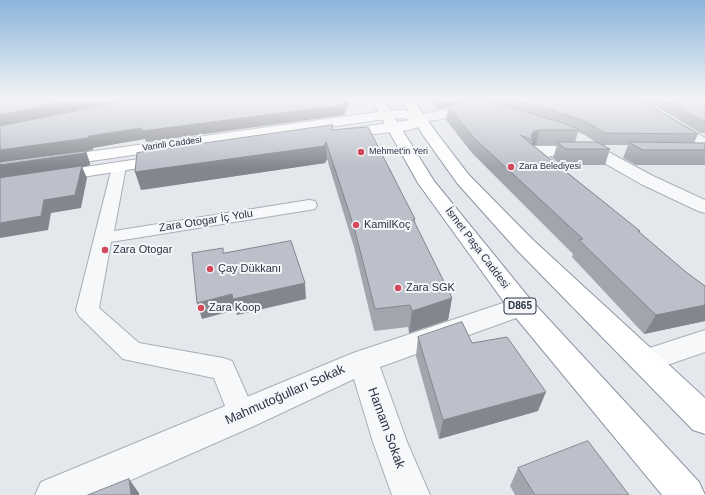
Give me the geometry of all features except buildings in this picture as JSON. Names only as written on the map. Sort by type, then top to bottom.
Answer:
[{"type":"main road","name":"Varinli Caddesi","points":[[0,168],[327,122]]},
{"type":"main road","name":"Varinli Caddesi","points":[[0,184],[314,138],[361,122]]},
{"type":"main road","name":"İsmet Paşa Caddesi","points":[[390,122],[427,183],[521,306],[686,495]]},
{"type":"main road","name":"Varinli Caddesi","points":[[401,122],[409,126],[417,122]]},
{"type":"main road","points":[[422,122],[463,179],[524,244],[705,419]]},
{"type":"street","points":[[667,122],[704,146]]},
{"type":"street","points":[[570,136],[647,180],[705,207]]},
{"type":"street","points":[[686,152],[704,146]]},
{"type":"street","points":[[567,182],[547,164],[536,151],[626,152]]},
{"type":"street","name":"Mahmutoğulları Sokak","points":[[54,495],[242,415],[363,361],[521,306]]},
{"type":"street","points":[[644,361],[705,341]]},
{"type":"street","name":"Hamam Sokak","points":[[363,361],[390,442],[411,495]]},
{"type":"lane","points":[[119,167],[87,310],[132,352],[223,369],[242,415]]},
{"type":"lane","name":"Zara Otogar İç Yolu","points":[[103,238],[309,205]]},
{"type":"place","name":"Mehmet'in Yeri","points":[[361,152]]},
{"type":"place","name":"Zara Belediyesi","points":[[511,167]]},
{"type":"place","name":"KamilKoç","points":[[356,225]]},
{"type":"place","name":"Zara Otogar","points":[[105,250]]},
{"type":"place","name":"Çay Dükkanı","points":[[210,269]]},
{"type":"place","name":"Zara SGK","points":[[398,288]]},
{"type":"place","name":"Zara Koop","points":[[201,308]]}]
